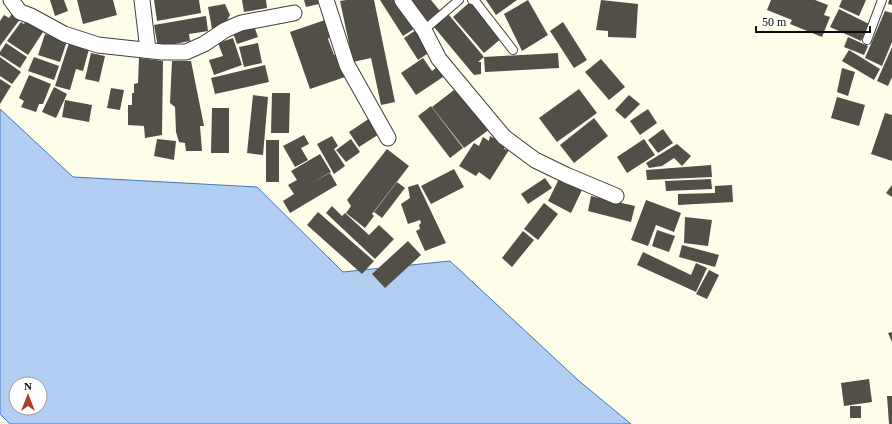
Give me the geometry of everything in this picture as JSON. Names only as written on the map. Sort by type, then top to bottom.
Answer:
[{"type":"street","points":[[11,0],[20,12],[31,16],[64,34],[98,45],[162,52],[186,52],[204,44],[225,30],[241,23],[294,13]]},
{"type":"street","points":[[142,0],[148,50]]},
{"type":"street","points":[[326,0],[347,65],[388,138]]},
{"type":"street","points":[[402,0],[424,30],[439,59],[504,137],[535,160],[616,196]]},
{"type":"lane","points":[[424,30],[459,0]]},
{"type":"lane","points":[[472,0],[513,50]]},
{"type":"lane","points":[[867,40],[882,0]]},
{"type":"water","points":[[0,109],[73,177],[257,187],[343,272],[450,261],[578,380],[631,424],[10,424],[0,414]]},
{"type":"building","points":[[50,0],[64,0],[68,11],[55,16]]},
{"type":"building","points":[[77,0],[113,0],[117,15],[83,24]]},
{"type":"building","points":[[154,0],[199,0],[201,13],[157,21]]},
{"type":"building","points":[[242,0],[266,0],[267,8],[244,12]]},
{"type":"building","points":[[304,0],[318,0],[319,4],[306,7]]},
{"type":"building","points":[[374,0],[395,102],[381,105],[371,58],[353,62],[340,1]]},
{"type":"building","points":[[380,0],[396,0],[414,29],[403,36]]},
{"type":"building","points":[[410,0],[431,0],[440,11],[427,21]]},
{"type":"building","points":[[486,0],[517,0],[496,15]]},
{"type":"building","points":[[528,0],[548,35],[522,51],[504,14]]},
{"type":"building","points":[[601,0],[638,4],[636,38],[608,37],[608,31],[596,30]]},
{"type":"building","points":[[771,0],[815,0],[828,5],[824,15],[830,17],[822,37],[790,24],[792,20],[767,10]]},
{"type":"building","points":[[842,0],[866,0],[859,16],[839,7]]},
{"type":"building","points":[[889,0],[892,0],[892,5],[888,4]]},
{"type":"building","points":[[470,2],[502,38],[484,53],[453,17]]},
{"type":"building","points":[[225,4],[230,15],[224,26],[212,29],[208,7]]},
{"type":"building","points":[[839,9],[869,24],[861,41],[830,27]]},
{"type":"building","points":[[885,11],[892,13],[892,42],[882,66],[865,58]]},
{"type":"building","points":[[13,12],[21,18],[0,46],[0,21],[4,15],[9,18]]},
{"type":"building","points":[[449,15],[484,57],[478,62],[481,62],[481,74],[474,75],[434,27]]},
{"type":"building","points":[[206,16],[208,31],[189,34],[190,41],[158,47],[154,25]]},
{"type":"building","points":[[28,18],[45,29],[28,55],[7,41],[21,22],[24,24]]},
{"type":"building","points":[[325,20],[330,36],[328,39],[334,55],[337,54],[345,77],[310,89],[290,32]]},
{"type":"building","points":[[563,22],[587,60],[574,68],[550,31]]},
{"type":"building","points":[[254,26],[258,37],[237,44],[233,33]]},
{"type":"building","points":[[416,30],[430,52],[418,60],[404,38]]},
{"type":"building","points":[[45,34],[67,41],[60,62],[38,55]]},
{"type":"building","points":[[848,37],[868,46],[864,55],[844,47]]},
{"type":"building","points":[[233,38],[242,65],[214,75],[209,60],[223,56],[218,43]]},
{"type":"building","points":[[6,43],[27,57],[20,68],[0,55],[0,52]]},
{"type":"building","points":[[69,43],[89,49],[83,71],[76,69],[70,90],[55,86]]},
{"type":"building","points":[[258,43],[262,63],[244,67],[239,47]]},
{"type":"building","points":[[892,47],[892,77],[888,86],[877,81]]},
{"type":"building","points":[[849,50],[880,69],[874,80],[842,61]]},
{"type":"building","points":[[91,53],[105,56],[99,82],[85,79]]},
{"type":"building","points":[[558,53],[559,68],[485,72],[484,57]]},
{"type":"building","points":[[0,57],[21,72],[12,84],[0,76]]},
{"type":"building","points":[[34,57],[59,66],[54,80],[28,71]]},
{"type":"building","points":[[139,58],[163,61],[162,135],[145,138],[144,126],[128,125],[128,105],[132,105],[134,84],[138,83]]},
{"type":"building","points":[[423,58],[432,71],[437,67],[443,77],[416,95],[401,73]]},
{"type":"building","points":[[601,59],[625,87],[609,100],[585,72]]},
{"type":"building","points":[[172,61],[191,61],[204,126],[200,126],[202,151],[186,151],[185,143],[179,142],[176,132],[175,107],[170,103]]},
{"type":"building","points":[[265,65],[269,82],[215,94],[211,78]]},
{"type":"building","points":[[842,68],[855,72],[848,96],[837,92]]},
{"type":"building","points":[[29,75],[51,84],[43,104],[39,104],[36,112],[21,107],[24,101],[19,98]]},
{"type":"building","points":[[0,79],[11,86],[0,104]]},
{"type":"building","points":[[54,87],[67,94],[56,118],[42,112]]},
{"type":"building","points":[[458,87],[490,129],[464,148],[432,107]]},
{"type":"building","points":[[111,88],[124,90],[120,110],[107,108]]},
{"type":"building","points":[[579,89],[597,113],[557,142],[539,118]]},
{"type":"building","points":[[272,93],[290,93],[289,133],[271,133]]},
{"type":"building","points":[[253,95],[268,97],[263,155],[247,153]]},
{"type":"building","points":[[629,95],[640,104],[625,119],[615,110]]},
{"type":"building","points":[[837,97],[865,105],[859,126],[831,118]]},
{"type":"building","points":[[65,100],[92,105],[89,122],[62,117]]},
{"type":"building","points":[[431,106],[463,148],[450,158],[418,116]]},
{"type":"building","points":[[212,108],[229,108],[229,153],[211,153]]},
{"type":"building","points":[[648,109],[657,123],[640,135],[630,121]]},
{"type":"building","points":[[885,113],[892,115],[892,161],[871,154]]},
{"type":"building","points":[[373,116],[384,131],[359,147],[349,132]]},
{"type":"building","points":[[594,118],[608,136],[574,163],[560,145]]},
{"type":"building","points":[[663,129],[673,143],[658,153],[648,140]]},
{"type":"building","points":[[304,135],[309,144],[301,148],[308,160],[295,167],[283,146]]},
{"type":"building","points":[[332,136],[338,146],[334,149],[345,166],[334,174],[317,144]]},
{"type":"building","points":[[490,136],[505,145],[504,149],[509,150],[490,180],[479,172],[476,176],[459,166],[474,143],[479,146],[483,137],[489,141]]},
{"type":"building","points":[[157,139],[176,141],[174,160],[154,156]]},
{"type":"building","points":[[351,139],[360,152],[346,162],[336,150]]},
{"type":"building","points":[[644,139],[655,155],[627,173],[617,157]]},
{"type":"building","points":[[266,140],[279,140],[279,182],[266,182]]},
{"type":"building","points":[[677,144],[691,156],[682,166],[674,158],[662,166],[649,168],[646,163]]},
{"type":"building","points":[[387,149],[409,166],[372,214],[374,216],[365,228],[346,213],[351,206],[347,200]]},
{"type":"building","points":[[320,154],[331,172],[311,183],[330,173],[337,185],[290,213],[283,201],[294,194],[288,185],[297,180],[291,171]]},
{"type":"building","points":[[711,165],[712,177],[647,180],[646,170]]},
{"type":"building","points":[[454,169],[464,187],[431,204],[421,186]]},
{"type":"building","points":[[545,178],[552,188],[528,204],[521,194]]},
{"type":"building","points":[[559,179],[582,190],[571,213],[548,201]]},
{"type":"building","points":[[711,179],[712,189],[666,191],[665,181]]},
{"type":"building","points":[[397,182],[405,188],[382,218],[374,212]]},
{"type":"building","points":[[418,184],[446,243],[425,251],[416,231],[420,229],[420,220],[408,224],[401,204],[410,198],[408,187]]},
{"type":"building","points":[[732,185],[733,202],[678,205],[678,194],[715,193],[715,186]]},
{"type":"building","points":[[892,185],[892,197],[886,193]]},
{"type":"building","points":[[591,196],[635,206],[631,222],[588,211]]},
{"type":"building","points":[[646,200],[681,213],[674,232],[656,225],[648,246],[631,240]]},
{"type":"building","points":[[544,203],[558,214],[538,240],[524,229]]},
{"type":"building","points":[[332,206],[342,216],[345,213],[369,235],[379,225],[394,239],[375,259],[326,213]]},
{"type":"building","points":[[318,212],[374,261],[362,274],[307,225]]},
{"type":"building","points":[[685,217],[712,220],[708,246],[684,243]]},
{"type":"building","points":[[657,230],[675,236],[669,252],[652,246]]},
{"type":"building","points":[[523,231],[534,240],[512,267],[502,258]]},
{"type":"building","points":[[408,241],[421,255],[385,288],[372,274]]},
{"type":"building","points":[[682,245],[719,255],[715,267],[679,257]]},
{"type":"building","points":[[643,252],[691,275],[696,263],[707,268],[696,292],[637,265]]},
{"type":"building","points":[[709,270],[719,275],[707,299],[696,294]]},
{"type":"building","points":[[892,332],[892,342],[888,333]]},
{"type":"building","points":[[869,379],[872,402],[844,406],[841,383]]},
{"type":"building","points":[[887,396],[892,396],[892,424],[889,424]]},
{"type":"building","points":[[850,406],[861,406],[861,418],[850,418]]}]
